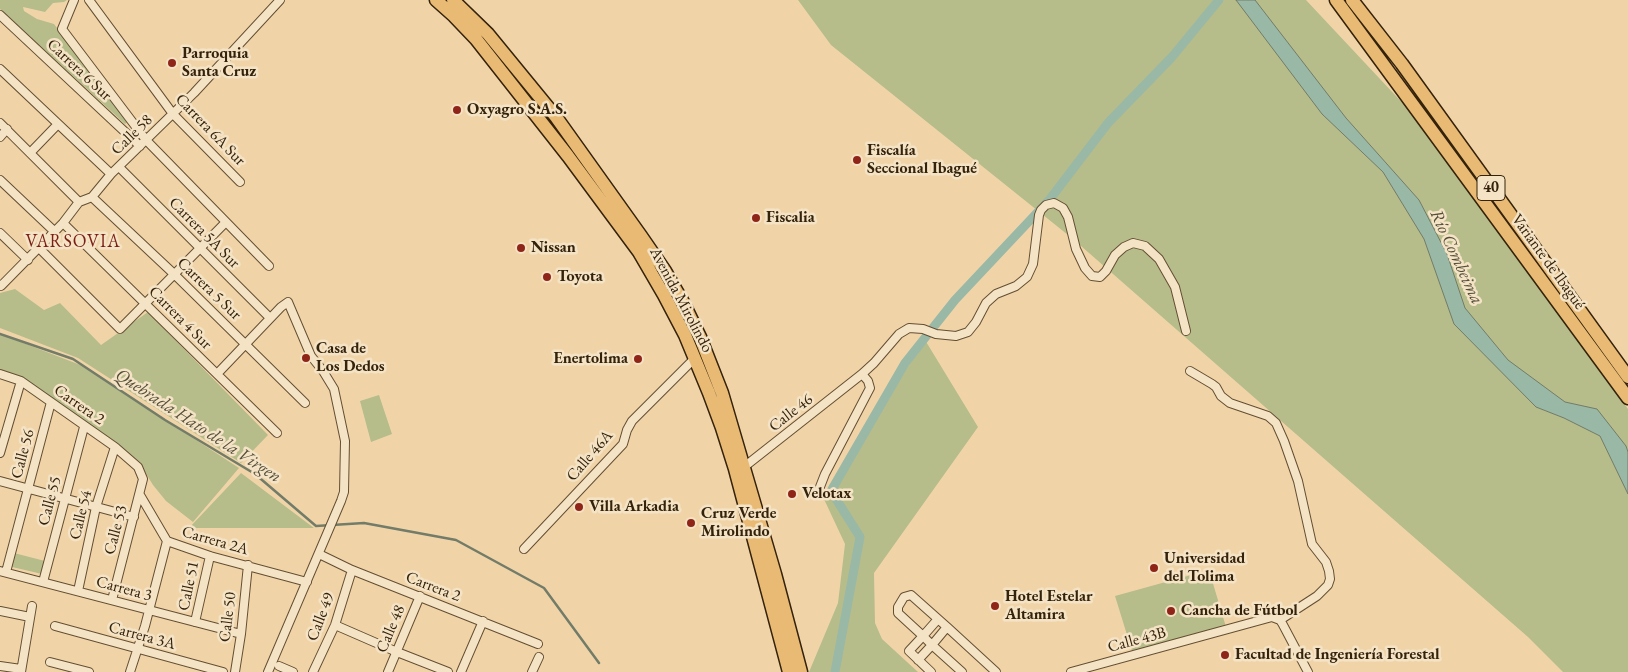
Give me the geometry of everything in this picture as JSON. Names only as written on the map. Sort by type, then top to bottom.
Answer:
[{"type":"main road","name":"Avenida Mirolindo","points":[[436,0],[476,39],[564,151],[622,229],[656,280],[695,358],[759,517],[801,672]]},
{"type":"main road","name":"Avenida Mirolindo","points":[[453,0],[488,34],[556,117],[666,271],[684,304],[700,337],[722,393],[789,672]]},
{"type":"main road","name":"Variante de Ibagué","points":[[1336,0],[1625,395]]},
{"type":"main road","name":"Variante de Ibagué","points":[[1352,0],[1408,72],[1628,377]]},
{"type":"street","points":[[74,0],[62,29],[143,143]]},
{"type":"street","name":"Carrera 6A Sur","points":[[88,0],[173,114],[240,182]]},
{"type":"street","name":"Calle 58","points":[[78,202],[92,197],[118,167],[194,93],[280,0]]},
{"type":"street","name":"Carrera 6 Sur","points":[[0,15],[143,143],[269,266]]},
{"type":"street","points":[[0,69],[112,174]]},
{"type":"street","points":[[0,123],[78,202],[64,223],[1,286]]},
{"type":"street","points":[[30,153],[58,124]]},
{"type":"street","points":[[0,137],[7,130]]},
{"type":"street","name":"Carrera 5A Sur","points":[[118,167],[270,318]]},
{"type":"street","points":[[0,180],[55,232]]},
{"type":"street","name":"Carrera 5 Sur","points":[[92,197],[174,274],[305,403]]},
{"type":"street","name":"Calle 46","points":[[739,468],[862,374],[874,363],[898,334],[909,328],[956,336],[968,332],[976,322],[986,303],[996,294],[1016,286],[1027,278],[1033,264],[1039,215],[1046,205],[1054,203],[1063,208],[1068,217],[1076,249],[1085,268],[1092,276],[1100,276],[1106,271],[1115,255],[1124,247],[1133,243],[1145,246],[1159,259],[1175,287],[1186,331]]},
{"type":"street","points":[[39,248],[120,329],[226,222]]},
{"type":"street","name":"Carrera 4 Sur","points":[[64,223],[277,433]]},
{"type":"street","points":[[0,233],[28,260]]},
{"type":"street","points":[[217,374],[270,318],[288,302],[311,356],[334,389],[345,441],[344,492],[324,544],[268,672]]},
{"type":"street","name":"Calle 46A","points":[[524,549],[623,444],[627,430],[632,422],[695,358]]},
{"type":"street","points":[[1190,371],[1216,387],[1221,396],[1230,403],[1268,416],[1276,423],[1284,442],[1298,481],[1312,544],[1326,562],[1330,579],[1328,585],[1317,596],[1280,620],[1308,672]]},
{"type":"street","name":"Carrera 2","points":[[0,374],[21,381],[115,447],[138,466],[143,479],[140,495]]},
{"type":"street","points":[[818,492],[825,474],[870,388],[868,381],[862,374]]},
{"type":"street","points":[[0,453],[21,381]]},
{"type":"street","name":"Calle 56","points":[[3,572],[28,489],[51,402]]},
{"type":"street","name":"Calle 55","points":[[43,582],[84,427]]},
{"type":"street","name":"Calle 54","points":[[78,591],[96,507],[115,447]]},
{"type":"street","points":[[0,481],[134,517]]},
{"type":"street","name":"Calle 53","points":[[112,600],[140,495]]},
{"type":"street","name":"Carrera 2A","points":[[140,495],[167,541],[210,556],[307,582]]},
{"type":"street","points":[[130,672],[139,649],[167,541]]},
{"type":"street","name":"Carrera 2","points":[[319,554],[352,570],[538,644]]},
{"type":"street","name":"Calle 51","points":[[196,622],[210,556]]},
{"type":"street","name":"Calle 50","points":[[235,672],[248,565]]},
{"type":"street","name":"Calle 49","points":[[313,672],[335,625],[352,570]]},
{"type":"street","name":"Carrera 3","points":[[3,572],[241,634]]},
{"type":"street","points":[[962,672],[898,614],[898,607],[904,597],[908,595],[914,597],[996,672]]},
{"type":"street","name":"Calle 48","points":[[388,672],[420,596]]},
{"type":"street","points":[[0,666],[21,671],[32,606]]},
{"type":"street","points":[[0,611],[30,617]]},
{"type":"street","name":"Calle 43B","points":[[1072,672],[1268,618],[1280,620]]},
{"type":"street","points":[[931,672],[909,651],[938,619]]},
{"type":"street","points":[[461,672],[483,621]]},
{"type":"street","points":[[335,625],[448,672]]},
{"type":"street","name":"Carrera 3A","points":[[54,626],[223,672]]},
{"type":"street","points":[[918,660],[948,628]]},
{"type":"street","points":[[532,672],[539,657]]},
{"type":"street","points":[[50,662],[89,672]]},
{"type":"street","points":[[279,666],[293,672]]},
{"type":"green space","points":[[0,0],[67,0],[53,3],[45,12],[23,7],[24,11],[37,19],[54,24],[128,122],[125,124],[0,9]]},
{"type":"green space","points":[[798,0],[1306,0],[1410,111],[1628,409],[1628,672],[1563,672],[1528,637],[1073,239],[831,45]]},
{"type":"green space","points":[[15,289],[44,310],[60,303],[101,345],[148,312],[268,435],[241,463],[78,358],[0,328],[0,293]]},
{"type":"green space","points":[[0,334],[83,366],[239,468],[193,522],[166,501],[140,464],[26,382],[0,373]]},
{"type":"green space","points":[[925,340],[978,427],[874,573],[875,623],[882,639],[918,672],[809,672],[838,603],[845,544],[823,497]]},
{"type":"green space","points":[[379,395],[392,434],[371,442],[360,401]]},
{"type":"green space","points":[[241,473],[314,528],[189,528]]},
{"type":"green space","points":[[14,553],[45,561],[42,574],[12,567]]},
{"type":"green space","name":"Cancha de Fútbol","points":[[1209,570],[1226,627],[1132,651],[1115,596]]},
{"type":"shaded area","points":[[1236,0],[1255,0],[1346,118],[1419,200],[1447,254],[1465,308],[1508,360],[1565,402],[1597,409],[1626,446],[1628,452],[1628,494],[1600,436],[1564,418],[1536,407],[1454,324],[1424,239],[1383,172],[1322,114]]},
{"type":"waterway","points":[[835,672],[860,537],[831,491],[905,363],[955,300],[1050,199],[1108,123],[1172,57],[1219,0]]},
{"type":"waterway","name":"Quebrada Hato de la Virgen","points":[[0,334],[73,359],[165,420],[255,474],[316,526],[364,523],[456,540],[544,588],[599,663]]},
{"type":"place","name":"Parroquia Santa Cruz","points":[[172,63]]},
{"type":"place","name":"Oxyagro S.A.S.","points":[[457,110]]},
{"type":"place","name":"Fiscalía Seccional Ibagué","points":[[857,160]]},
{"type":"place","name":"Fiscalia","points":[[756,218]]},
{"type":"place","name":"Nissan","points":[[521,248]]},
{"type":"place","name":"Toyota","points":[[547,277]]},
{"type":"place","name":"Casa de Los Dedos","points":[[306,358]]},
{"type":"place","name":"Enertolima","points":[[638,359]]},
{"type":"place","name":"Velotax","points":[[792,494]]},
{"type":"place","name":"Villa Arkadia","points":[[579,507]]},
{"type":"place","name":"Cruz Verde Mirolindo","points":[[691,523]]},
{"type":"place","name":"Universidad del Tolima","points":[[1154,568]]},
{"type":"place","name":"Hotel Estelar Altamira","points":[[995,606]]},
{"type":"place","name":"Cancha de Fútbol","points":[[1171,611]]},
{"type":"place","name":"Facultad de Ingeniería Forestal","points":[[1225,655]]},
{"type":"district","name":"VARSOVIA","points":[[73,242]]},
{"type":"water label","name":"Río Combeima","points":[[1456,257]]}]
